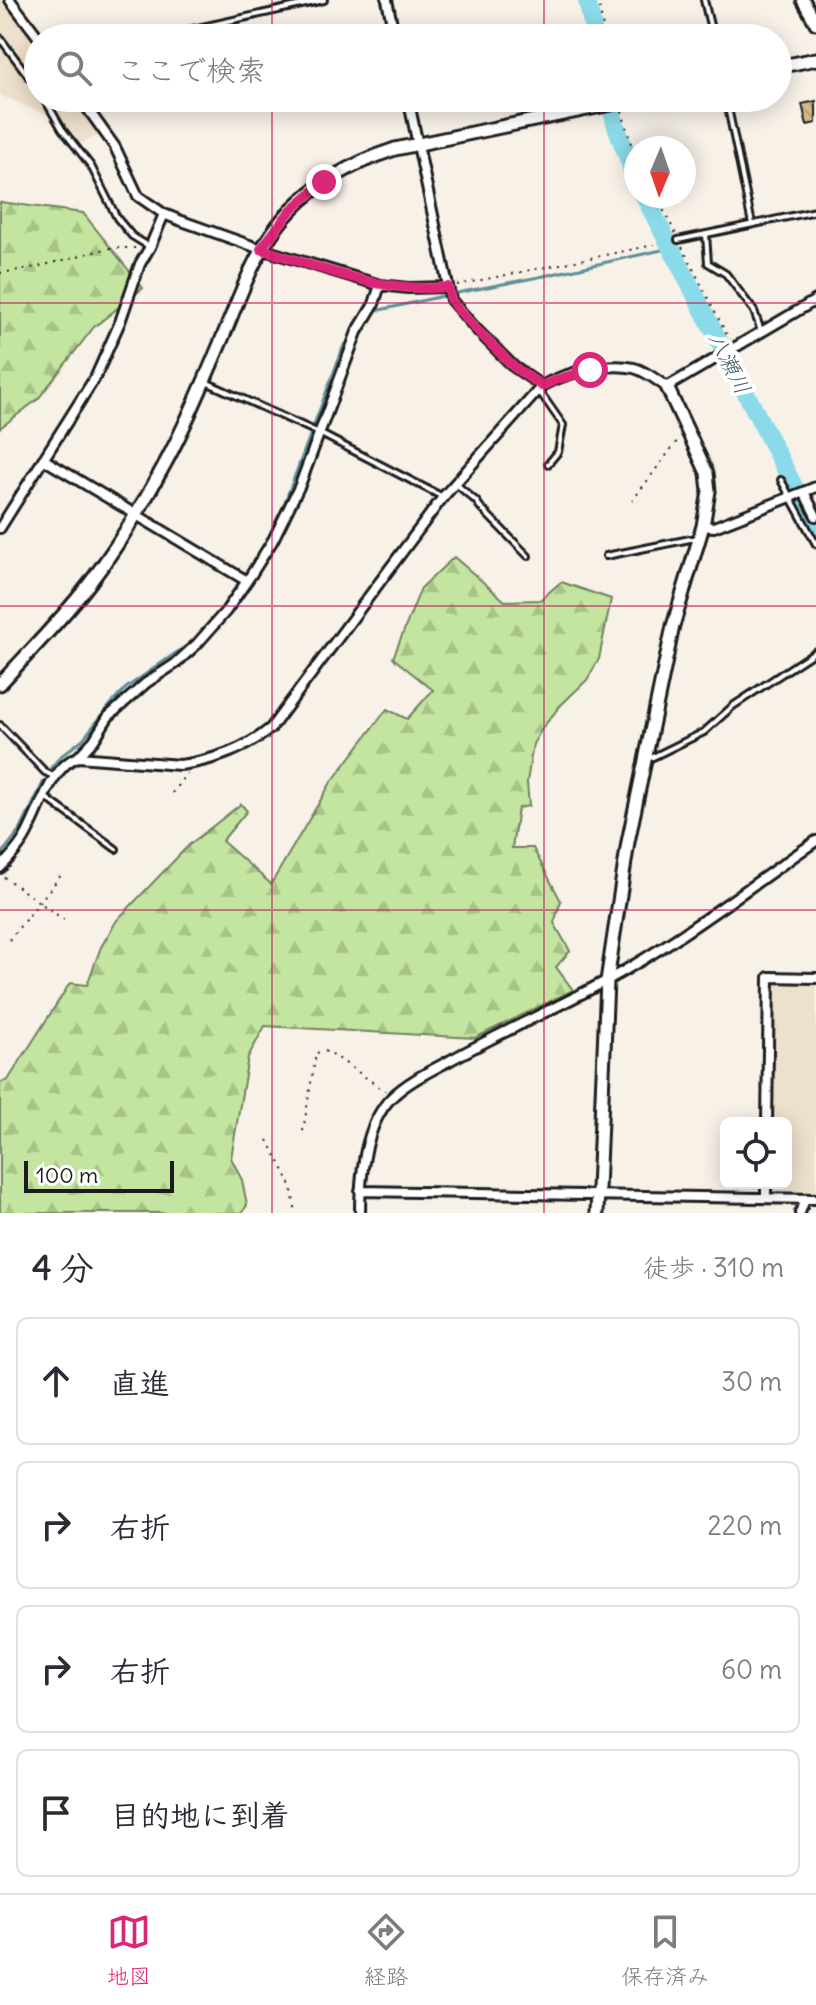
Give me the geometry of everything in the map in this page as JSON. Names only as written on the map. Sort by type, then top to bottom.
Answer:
[{"type":"street","points":[[10,0],[28,24]]},
{"type":"street","points":[[387,0],[392,24]]},
{"type":"street","points":[[803,0],[816,23]]},
{"type":"street","points":[[792,64],[816,59]]},
{"type":"street","points":[[90,112],[115,147],[138,196],[164,214],[261,249],[380,285],[448,287]]},
{"type":"street","points":[[411,112],[451,300],[514,367],[540,388]]},
{"type":"street","points":[[0,684],[89,584],[135,515],[168,459],[261,249],[291,210],[324,182],[371,157],[570,112]]},
{"type":"street","points":[[0,528],[96,376],[120,322],[140,264],[164,214]]},
{"type":"street","points":[[0,871],[23,841],[55,777],[94,740],[108,717],[197,644],[247,581],[273,540],[300,485],[357,332],[374,304],[380,285]]},
{"type":"street","points":[[667,387],[816,300]]},
{"type":"street","points":[[78,757],[180,765],[196,763],[248,745],[271,728],[443,497],[540,388],[575,373],[623,367],[640,370],[667,387],[704,466],[709,481],[707,505],[673,626],[628,842],[607,981],[597,1213]]},
{"type":"street","points":[[43,459],[247,581]]},
{"type":"street","points":[[703,526],[714,527],[816,487]]},
{"type":"street","points":[[797,495],[816,516]]},
{"type":"street","points":[[360,1213],[360,1191],[374,1124],[392,1097],[453,1059],[607,981],[670,942],[816,841]]},
{"type":"street","points":[[767,1117],[769,977],[816,978]]},
{"type":"street","points":[[766,1189],[766,1197]]},
{"type":"street","points":[[360,1191],[816,1199]]},
{"type":"street","points":[[800,1213],[805,1199]]},
{"type":"lane","points":[[215,24],[324,0]]},
{"type":"lane","points":[[704,0],[710,24]]},
{"type":"lane","points":[[0,38],[24,70]]},
{"type":"lane","points":[[52,112],[91,166],[117,218],[132,236],[150,247]]},
{"type":"lane","points":[[729,112],[752,224]]},
{"type":"lane","points":[[678,240],[816,211]]},
{"type":"lane","points":[[706,234],[708,263],[726,274],[754,311],[761,331]]},
{"type":"lane","points":[[204,381],[319,433],[443,497]]},
{"type":"lane","points":[[540,388],[563,425],[558,452],[548,464]]},
{"type":"lane","points":[[781,480],[797,495],[793,500],[816,544]]},
{"type":"lane","points":[[455,483],[528,556]]},
{"type":"lane","points":[[606,556],[690,539],[699,540]]},
{"type":"lane","points":[[644,758],[653,757],[704,732],[733,706],[816,651]]},
{"type":"lane","points":[[0,725],[45,772],[55,777]]},
{"type":"lane","points":[[45,797],[116,849]]},
{"type":"path","points":[[598,0],[602,24]]},
{"type":"path","points":[[621,112],[628,136]]},
{"type":"path","points":[[662,208],[732,349]]},
{"type":"path","points":[[448,287],[654,245]]},
{"type":"path","points":[[0,273],[37,267],[109,248],[150,247]]},
{"type":"path","points":[[632,501],[688,431]]},
{"type":"path","points":[[172,793],[196,763]]},
{"type":"path","points":[[0,871],[67,922]]},
{"type":"path","points":[[9,940],[62,874]]},
{"type":"path","points":[[303,1131],[316,1053],[328,1051],[392,1097]]},
{"type":"path","points":[[268,1140],[291,1185],[296,1213]]},
{"type":"shaded area","points":[[0,0],[10,0],[28,24],[24,24],[24,105],[0,95]]},
{"type":"shaded area","points":[[40,112],[90,112],[104,133],[76,145],[56,119]]},
{"type":"shaded area","points":[[769,977],[816,978],[816,1199],[766,1197],[766,1189],[792,1189],[792,1117],[767,1117]]},
{"type":"green space","points":[[0,202],[83,213],[143,288],[94,327],[38,399],[0,428]]},
{"type":"green space","points":[[454,557],[505,601],[540,600],[561,582],[611,599],[599,659],[587,680],[561,705],[533,744],[527,782],[529,806],[518,808],[512,848],[533,848],[561,901],[554,923],[570,951],[556,967],[573,990],[475,1038],[265,1026],[248,1057],[231,1158],[242,1180],[247,1205],[242,1213],[0,1213],[0,1083],[8,1080],[70,983],[87,985],[101,947],[117,920],[189,845],[241,804],[247,811],[222,841],[271,884],[330,784],[387,709],[407,719],[433,690],[393,658],[421,588]]},
{"type":"building","points":[[816,101],[816,123],[807,125],[802,104]]},
{"type":"waterway","name":"八瀬川","points":[[587,0],[592,24]]},
{"type":"waterway","name":"八瀬川","points":[[612,112],[624,148]]},
{"type":"waterway","name":"八瀬川","points":[[650,208],[816,529]]},
{"type":"waterway","points":[[457,293],[671,248]]},
{"type":"waterway","points":[[380,310],[443,296]]},
{"type":"waterway","points":[[263,549],[282,510],[344,345]]},
{"type":"waterway","points":[[51,768],[83,739],[126,688],[200,636]]},
{"type":"waterway","points":[[0,856],[21,829],[44,781]]},
{"type":"route","points":[[324,182],[291,210],[261,249],[380,285],[448,287],[455,306],[476,329],[514,367],[542,386],[590,370]]}]
